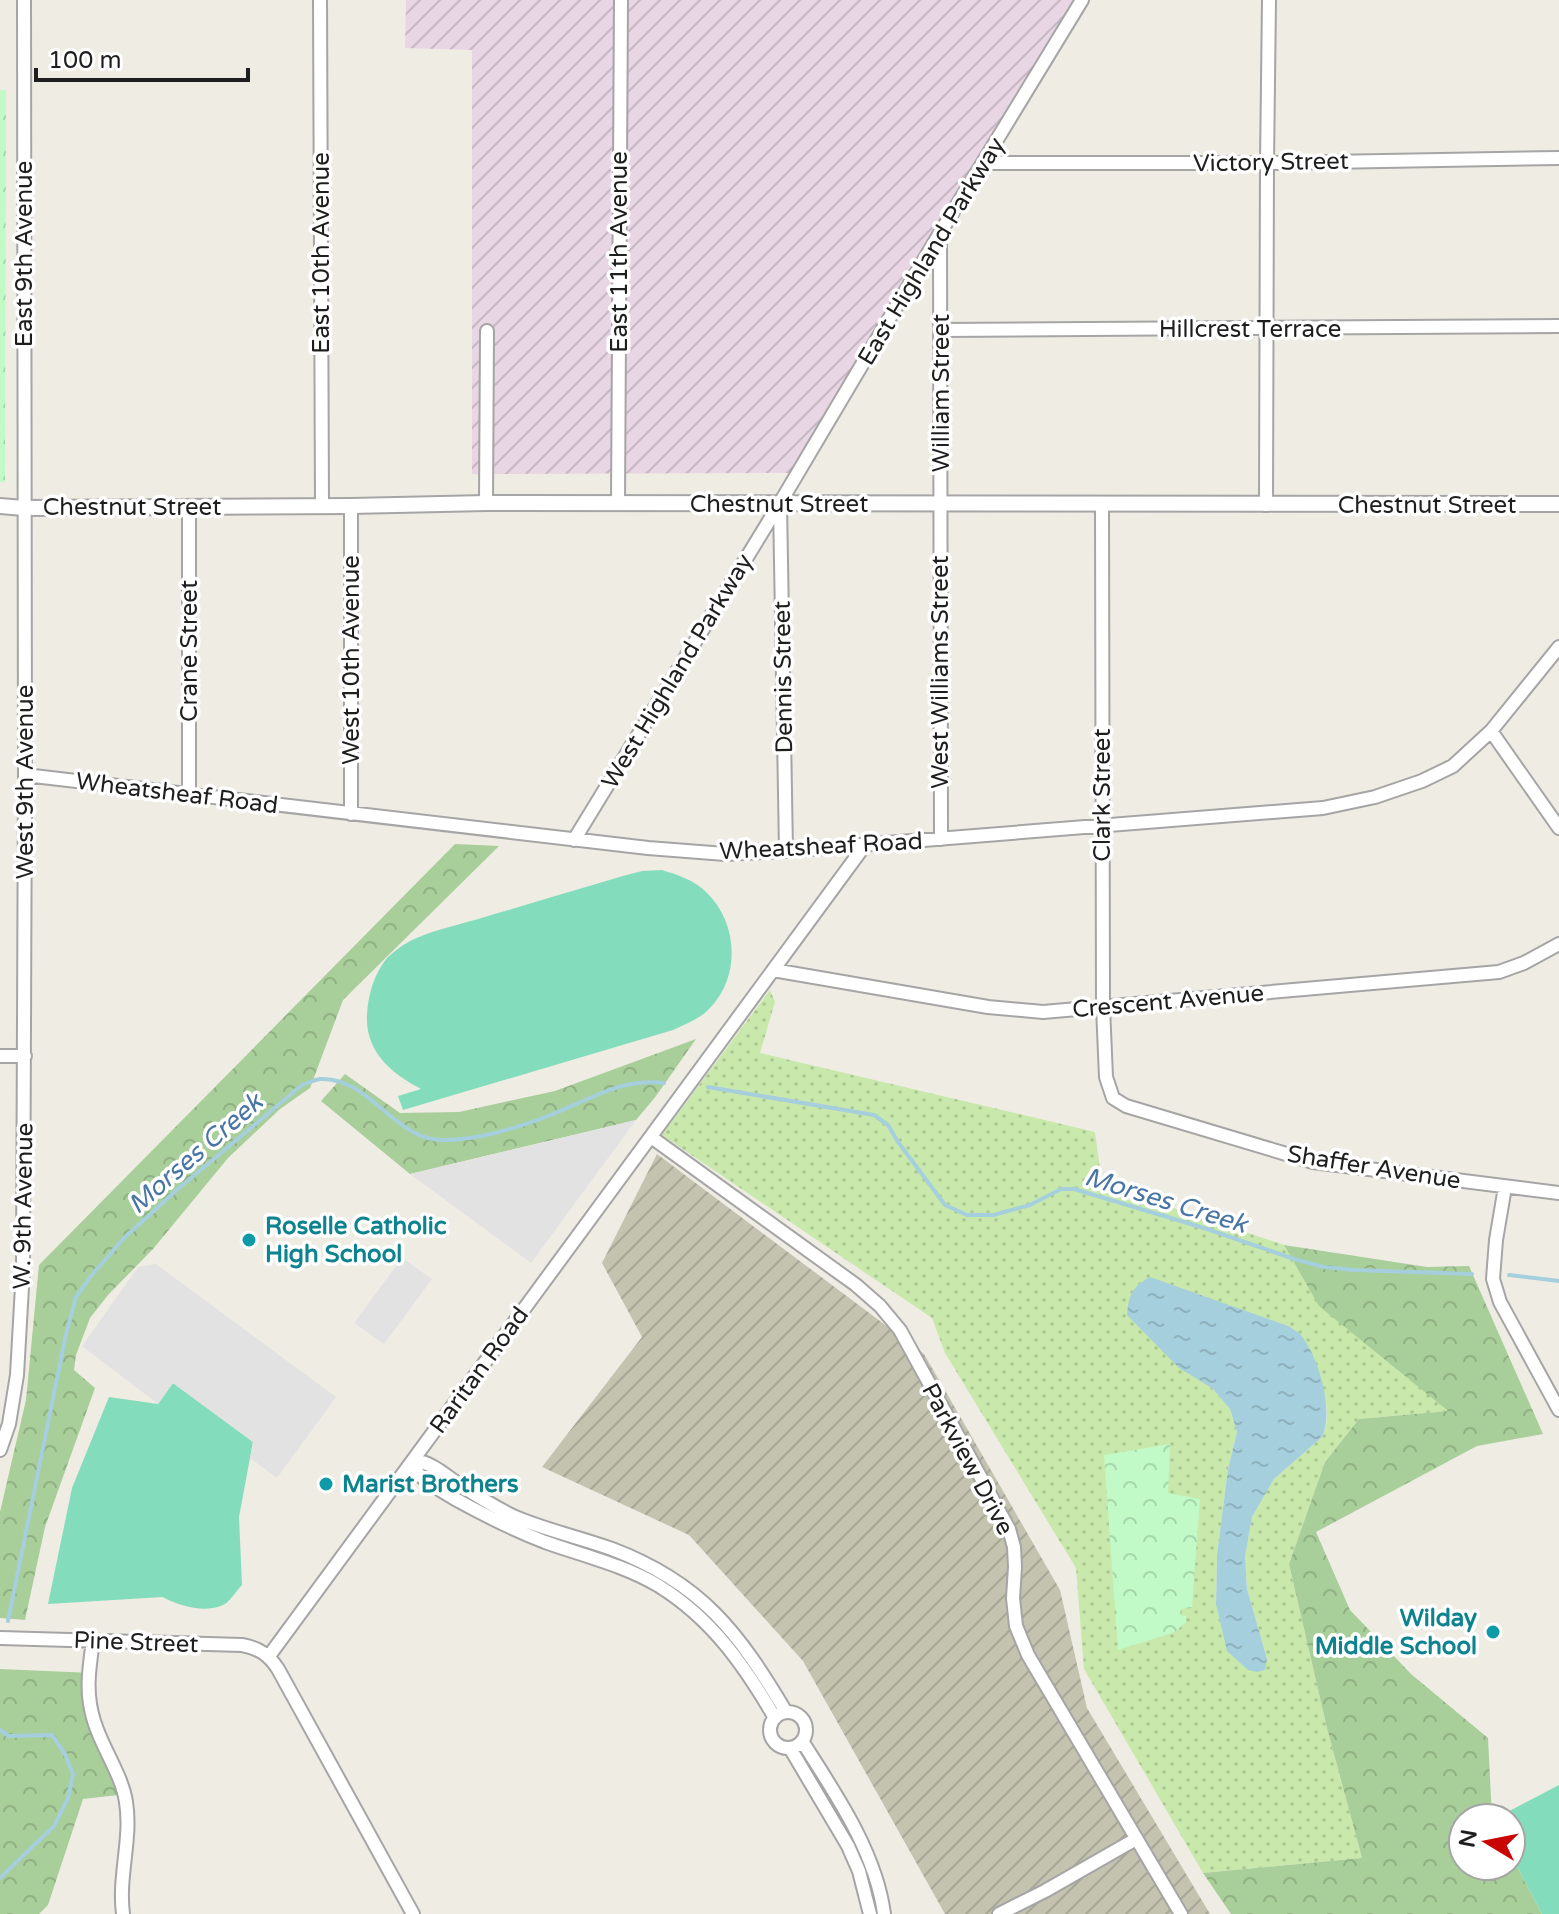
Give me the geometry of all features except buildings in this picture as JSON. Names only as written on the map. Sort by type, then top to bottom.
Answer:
[{"type":"street","name":"East 9th Avenue","points":[[24,0],[24,508]]},
{"type":"street","name":"East 10th Avenue","points":[[320,0],[322,506]]},
{"type":"street","name":"East 11th Avenue","points":[[618,503],[621,0]]},
{"type":"street","name":"East Highland Parkway","points":[[780,503],[1082,0]]},
{"type":"street","points":[[1266,505],[1269,0]]},
{"type":"street","name":"Victory Street","points":[[983,163],[1267,163],[1559,158]]},
{"type":"street","name":"William Street","points":[[940,233],[940,505]]},
{"type":"street","name":"Hillcrest Terrace","points":[[941,330],[1559,326]]},
{"type":"street","points":[[486,503],[487,331]]},
{"type":"street","name":"West Highland Parkway","points":[[574,840],[780,503]]},
{"type":"street","name":"Dennis Street","points":[[780,503],[786,851]]},
{"type":"street","name":"Clark Street","points":[[1102,503],[1103,1007],[1109,1086]]},
{"type":"street","name":"Chestnut Street","points":[[0,506],[1559,504]]},
{"type":"street","name":"West Williams Street","points":[[940,505],[941,839]]},
{"type":"street","name":"West 10th Avenue","points":[[351,506],[351,814]]},
{"type":"street","name":"Crane Street","points":[[189,507],[189,796]]},
{"type":"street","name":"West 9th Avenue","points":[[24,508],[25,1056]]},
{"type":"street","name":"Wheatsheaf Road","points":[[25,775],[574,840],[725,854],[1323,808],[1375,797],[1422,781],[1453,766],[1491,731],[1559,647]]},
{"type":"street","points":[[1491,731],[1559,828]]},
{"type":"street","name":"Raritan Road","points":[[269,1656],[865,845]]},
{"type":"street","name":"Crescent Avenue","points":[[773,970],[988,1007],[1043,1012],[1499,972],[1524,963],[1559,944]]},
{"type":"street","points":[[0,1056],[25,1056]]},
{"type":"street","name":"W. 9th Avenue","points":[[0,1450],[9,1424],[18,1360],[23,1269],[25,1056]]},
{"type":"street","name":"Shaffer Avenue","points":[[1109,1086],[1113,1098],[1126,1106],[1313,1162],[1559,1193]]},
{"type":"street","name":"Parkview Drive","points":[[651,1137],[856,1285],[880,1306],[900,1330],[1009,1529],[1015,1557],[1013,1598],[1016,1626],[1028,1655],[1181,1914]]},
{"type":"street","points":[[1505,1187],[1493,1279],[1500,1302],[1559,1410]]},
{"type":"street","points":[[413,1460],[418,1474],[495,1521],[609,1563],[669,1593],[693,1610],[717,1634],[780,1715]]},
{"type":"street","name":"Pine Street","points":[[0,1638],[242,1645],[256,1648],[269,1656]]},
{"type":"street","points":[[93,1641],[87,1690],[94,1722],[126,1797],[129,1822],[120,1895],[123,1914]]},
{"type":"street","points":[[269,1656],[413,1914]]},
{"type":"street","points":[[780,1715],[797,1715],[803,1721],[806,1730],[799,1745],[790,1748],[780,1746],[772,1739],[770,1728],[780,1715]]},
{"type":"street","points":[[802,1741],[861,1840],[877,1880],[884,1914]]},
{"type":"street","points":[[790,1748],[848,1846],[859,1871],[870,1914]]},
{"type":"street","points":[[999,1914],[1136,1839]]},
{"type":"shaded area","points":[[406,0],[1083,0],[793,473],[472,474],[472,50],[405,48]]},
{"type":"shaded area","points":[[636,1120],[531,1263],[410,1174],[587,1132]]},
{"type":"shaded area","points":[[657,1154],[924,1354],[1060,1590],[1087,1708],[1210,1914],[945,1914],[803,1661],[689,1535],[542,1467],[642,1337],[602,1263]]},
{"type":"shaded area","points":[[402,1258],[432,1279],[384,1344],[354,1323]]},
{"type":"shaded area","points":[[156,1264],[336,1397],[277,1478],[250,1458],[253,1442],[173,1383],[158,1404],[82,1346],[138,1267]]},
{"type":"green space","points":[[0,90],[6,90],[5,482],[0,482]]},
{"type":"green space","points":[[455,844],[499,846],[343,1000],[310,1088],[280,1109],[228,1158],[153,1249],[90,1318],[76,1355],[74,1370],[95,1388],[45,1527],[25,1620],[0,1618],[0,1512],[26,1400],[39,1265]]},
{"type":"green space","points":[[662,870],[691,881],[706,892],[717,904],[730,933],[731,965],[727,981],[706,1012],[673,1030],[403,1110],[398,1096],[421,1089],[382,1060],[368,1028],[372,985],[389,956],[412,940],[440,930],[623,876]]},
{"type":"green space","points":[[770,990],[775,1002],[760,1053],[1095,1132],[1102,1184],[1284,1245],[1320,1306],[1449,1411],[1359,1419],[1325,1462],[1289,1564],[1327,1728],[1362,1858],[1203,1873],[1084,1669],[1076,1568],[945,1353],[932,1318],[662,1135]],"holes":[[[1313,1355],[1327,1407],[1326,1427],[1322,1437],[1274,1479],[1252,1517],[1245,1557],[1247,1589],[1267,1659],[1216,1604],[1217,1555],[1228,1469],[1237,1432],[1230,1409],[1212,1388]]]},
{"type":"green space","points":[[696,1039],[636,1120],[410,1174],[321,1101],[345,1074],[400,1113],[459,1112],[555,1091]]},
{"type":"green space","points":[[1284,1245],[1427,1267],[1469,1266],[1543,1434],[1477,1446],[1316,1532],[1350,1610],[1411,1674],[1488,1738],[1491,1802],[1447,1802],[1447,1882],[1525,1882],[1542,1914],[1231,1914],[1203,1873],[1362,1858],[1327,1728],[1289,1564],[1325,1462],[1359,1419],[1448,1411],[1319,1306]]},
{"type":"green space","points":[[173,1383],[253,1442],[239,1517],[242,1585],[225,1604],[202,1609],[163,1597],[48,1604],[72,1488],[109,1397],[158,1404]]},
{"type":"green space","points":[[1170,1444],[1168,1493],[1200,1499],[1192,1608],[1181,1609],[1180,1615],[1186,1616],[1186,1622],[1175,1632],[1118,1650],[1104,1455]]},
{"type":"green space","points":[[0,1669],[92,1673],[90,1704],[127,1794],[83,1799],[48,1905],[39,1914],[0,1914]]},
{"type":"green space","points":[[1559,1785],[1559,1914],[1542,1914],[1525,1882],[1527,1802]]},
{"type":"water","points":[[1150,1277],[1288,1326],[1306,1342],[1318,1368],[1327,1413],[1322,1437],[1274,1479],[1252,1517],[1245,1557],[1247,1589],[1267,1659],[1265,1670],[1248,1670],[1227,1651],[1216,1604],[1217,1555],[1228,1469],[1237,1432],[1230,1409],[1212,1388],[1179,1368],[1127,1315],[1132,1292]]},
{"type":"waterway","name":"Morses Creek","points":[[8,1621],[76,1297],[125,1237],[302,1085],[320,1079],[338,1081],[368,1097],[410,1130],[425,1137],[454,1140],[519,1126],[616,1088],[647,1082],[664,1083]]},
{"type":"waterway","name":"Morses Creek","points":[[708,1087],[874,1115],[888,1125],[945,1205],[967,1215],[993,1215],[1030,1205],[1061,1189],[1074,1189],[1324,1267],[1472,1274]]},
{"type":"waterway","name":"Morses Creek","points":[[1509,1275],[1559,1281]]},
{"type":"waterway","name":"Morses Creek","points":[[0,1730],[9,1736],[52,1735],[65,1754],[73,1774],[68,1798],[54,1826],[0,1878]]},
{"type":"place","name":"Roselle Catholic High School","points":[[249,1240]]},
{"type":"place","name":"Marist Brothers","points":[[326,1484]]},
{"type":"place","name":"Wilday Middle School","points":[[1493,1632]]}]
